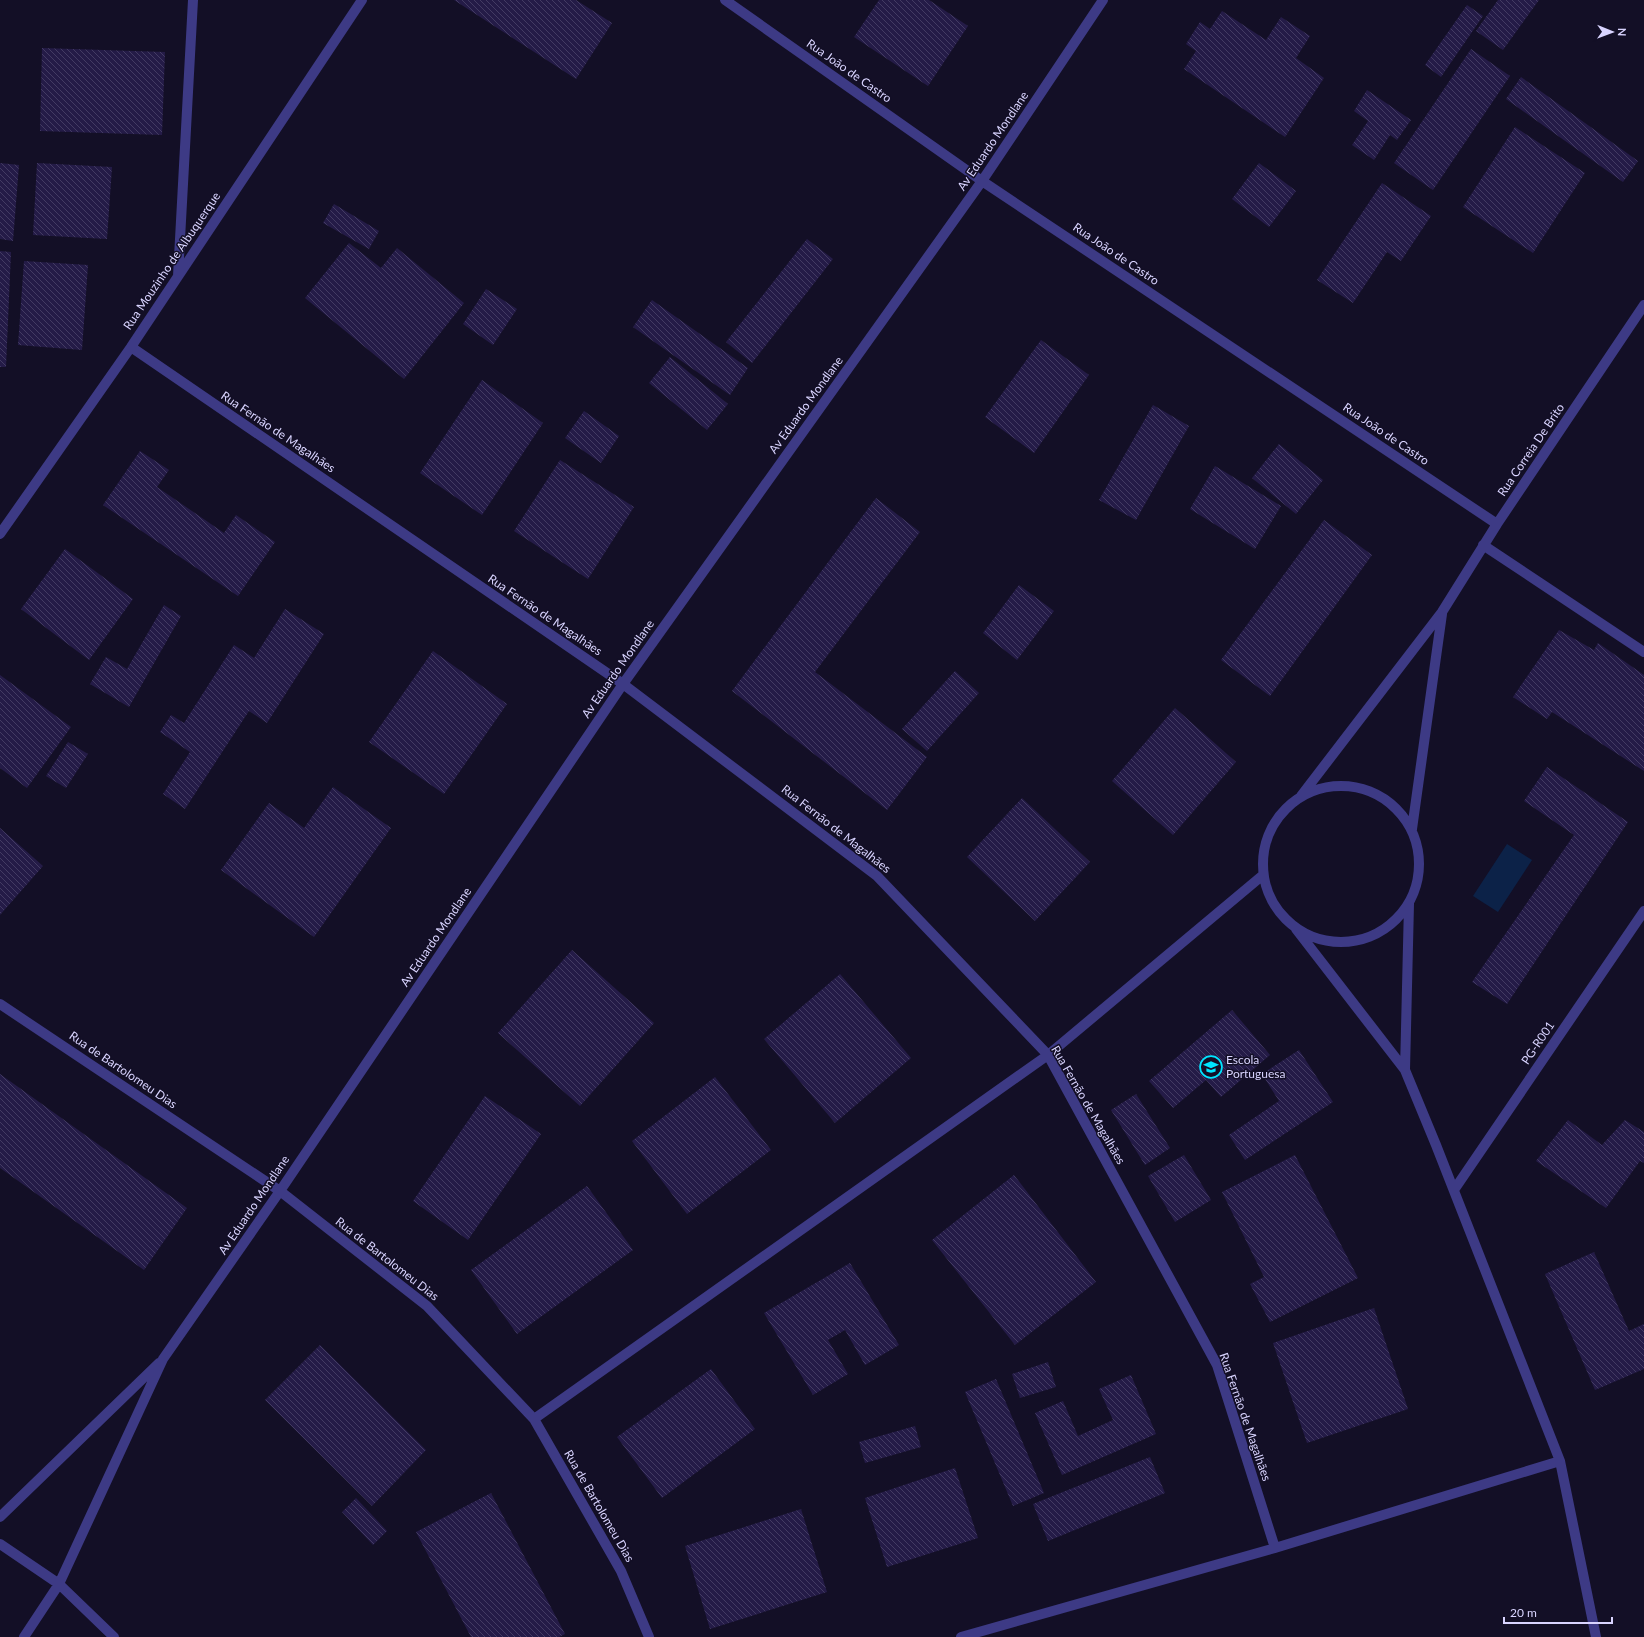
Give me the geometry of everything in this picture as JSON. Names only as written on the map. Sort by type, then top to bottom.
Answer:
[{"type":"street","points":[[178,276],[193,0]]},
{"type":"street","name":"Rua Mouzinho de Albuquerque","points":[[0,534],[131,347],[362,0]]},
{"type":"street","name":"Rua João de Castro","points":[[725,0],[982,181],[1497,524]]},
{"type":"street","name":"Av Eduardo Mondlane","points":[[164,1359],[280,1191],[623,684],[982,181],[1103,0]]},
{"type":"street","name":"Rua Correia De Brito","points":[[1301,796],[1442,612],[1497,524],[1644,305]]},
{"type":"street","name":"Rua Fernão de Magalhães","points":[[131,347],[623,684],[877,876],[1048,1055],[1217,1365],[1275,1548]]},
{"type":"street","points":[[1484,545],[1644,652]]},
{"type":"street","points":[[1412,829],[1442,612]]},
{"type":"street","points":[[1296,929],[1320,940],[1346,944],[1371,938],[1387,928],[1393,924],[1409,904],[1419,880],[1420,854],[1412,829],[1397,808],[1376,793],[1351,785],[1325,787],[1301,796],[1284,811],[1271,830],[1264,852],[1264,875],[1270,895],[1281,914],[1296,929],[1405,1070],[1454,1190],[1560,1461],[1596,1637]]},
{"type":"street","points":[[534,1419],[1048,1055],[1264,875]]},
{"type":"street","points":[[1405,1070],[1409,904]]},
{"type":"street","name":"PG-R001","points":[[1454,1190],[1644,911]]},
{"type":"street","name":"Rua de Bartolomeu Dias","points":[[0,1004],[280,1191],[428,1306],[534,1419],[621,1571],[649,1637]]},
{"type":"street","points":[[0,1517],[164,1359]]},
{"type":"street","points":[[24,1637],[59,1584],[164,1359]]},
{"type":"street","points":[[961,1637],[1275,1548],[1560,1461]]},
{"type":"street","points":[[0,1544],[59,1584],[114,1637]]},
{"type":"water","points":[[1507,844],[1532,860],[1498,912],[1473,896]]},
{"type":"building","points":[[454,0],[576,0],[612,23],[576,79]]},
{"type":"building","points":[[879,0],[929,0],[968,26],[928,86],[854,37]]},
{"type":"building","points":[[1498,0],[1539,0],[1503,50],[1476,31]]},
{"type":"building","points":[[1467,5],[1483,16],[1441,77],[1425,65]]},
{"type":"building","points":[[1222,11],[1266,40],[1281,17],[1310,36],[1296,58],[1324,78],[1285,137],[1184,69],[1196,51],[1186,44],[1200,22],[1210,29]]},
{"type":"building","points":[[42,48],[165,52],[162,135],[40,131]]},
{"type":"building","points":[[1471,49],[1510,76],[1433,190],[1394,163]]},
{"type":"building","points":[[1521,77],[1638,161],[1623,182],[1506,99]]},
{"type":"building","points":[[1367,90],[1411,120],[1397,140],[1390,135],[1374,160],[1352,145],[1368,121],[1354,111]]},
{"type":"building","points":[[1515,127],[1585,173],[1533,253],[1463,207]]},
{"type":"building","points":[[0,163],[19,165],[13,241],[0,239]]},
{"type":"building","points":[[37,163],[112,167],[107,239],[33,235]]},
{"type":"building","points":[[1259,163],[1296,191],[1269,227],[1232,199]]},
{"type":"building","points":[[1382,183],[1431,216],[1401,261],[1387,252],[1353,303],[1317,280]]},
{"type":"building","points":[[334,204],[379,231],[369,249],[323,223]]},
{"type":"building","points":[[807,239],[833,259],[752,363],[726,342]]},
{"type":"building","points":[[349,243],[381,268],[397,248],[464,303],[404,379],[305,298]]},
{"type":"building","points":[[0,251],[11,252],[6,367],[0,367]]},
{"type":"building","points":[[24,261],[88,265],[82,350],[18,345]]},
{"type":"building","points":[[486,289],[517,309],[493,345],[463,324]]},
{"type":"building","points":[[652,300],[748,368],[730,395],[633,327]]},
{"type":"building","points":[[1041,340],[1089,375],[1034,453],[985,417]]},
{"type":"building","points":[[670,357],[728,404],[707,430],[649,383]]},
{"type":"building","points":[[482,380],[543,423],[482,515],[420,473]]},
{"type":"building","points":[[1153,405],[1189,426],[1136,520],[1099,500]]},
{"type":"building","points":[[584,411],[619,436],[601,463],[565,438]]},
{"type":"building","points":[[1279,444],[1323,480],[1296,514],[1252,478]]},
{"type":"building","points":[[140,451],[169,470],[157,487],[224,533],[236,515],[275,542],[238,596],[103,505]]},
{"type":"building","points":[[560,460],[634,507],[588,579],[514,531]]},
{"type":"building","points":[[1215,466],[1281,506],[1255,549],[1190,509]]},
{"type":"building","points":[[876,498],[920,532],[815,672],[927,757],[887,810],[732,691]]},
{"type":"building","points":[[1324,520],[1372,555],[1270,696],[1221,660]]},
{"type":"building","points":[[65,549],[133,599],[89,660],[21,609]]},
{"type":"building","points":[[1019,585],[1054,611],[1017,660],[983,633]]},
{"type":"building","points":[[164,605],[181,616],[129,707],[90,684],[106,657],[127,669]]},
{"type":"building","points":[[285,609],[324,634],[267,723],[249,711],[185,809],[163,794],[190,752],[160,732],[171,715],[184,723],[234,645],[254,658]]},
{"type":"building","points":[[1559,630],[1594,650],[1598,643],[1644,675],[1644,771],[1552,712],[1547,719],[1513,697]]},
{"type":"building","points":[[433,651],[507,704],[444,794],[369,742]]},
{"type":"building","points":[[955,671],[979,693],[927,751],[902,729]]},
{"type":"building","points":[[0,675],[71,727],[27,788],[0,768]]},
{"type":"building","points":[[1175,708],[1236,762],[1173,835],[1112,781]]},
{"type":"building","points":[[68,742],[88,754],[66,788],[46,776]]},
{"type":"building","points":[[1547,767],[1628,822],[1507,1004],[1472,982],[1574,835],[1524,801]]},
{"type":"building","points":[[333,787],[391,828],[314,937],[221,870],[269,803],[304,828]]},
{"type":"building","points":[[1022,798],[1090,862],[1035,921],[967,857]]},
{"type":"building","points":[[0,828],[43,866],[0,915]]},
{"type":"building","points":[[572,950],[654,1023],[580,1106],[498,1033]]},
{"type":"building","points":[[840,974],[911,1058],[835,1123],[764,1039]]},
{"type":"building","name":"Escola Portuguesa","points":[[1232,1010],[1270,1055],[1221,1097],[1206,1080],[1173,1108],[1149,1081]]},
{"type":"building","points":[[1299,1050],[1333,1102],[1245,1160],[1229,1135],[1279,1101],[1262,1074]]},
{"type":"building","points":[[0,1074],[187,1208],[144,1270],[0,1168]]},
{"type":"building","points":[[715,1077],[771,1150],[687,1214],[632,1141]]},
{"type":"building","points":[[1136,1094],[1170,1148],[1145,1165],[1111,1110]]},
{"type":"building","points":[[485,1096],[541,1134],[468,1240],[413,1201]]},
{"type":"building","points":[[1568,1120],[1602,1145],[1625,1120],[1644,1132],[1644,1163],[1640,1161],[1606,1208],[1536,1161]]},
{"type":"building","points":[[1184,1155],[1211,1200],[1175,1222],[1148,1176]]},
{"type":"building","points":[[1295,1155],[1358,1278],[1270,1322],[1250,1284],[1264,1277],[1222,1192]]},
{"type":"building","points":[[1014,1175],[1096,1282],[1015,1345],[932,1240]]},
{"type":"building","points":[[587,1186],[633,1250],[517,1334],[471,1270]]},
{"type":"building","points":[[1594,1252],[1629,1331],[1644,1324],[1644,1369],[1595,1390],[1545,1274]]},
{"type":"building","points":[[850,1263],[899,1345],[865,1365],[845,1330],[828,1340],[848,1374],[813,1395],[764,1313]]},
{"type":"building","points":[[1374,1308],[1408,1409],[1307,1443],[1273,1343]]},
{"type":"building","points":[[320,1345],[426,1450],[372,1506],[265,1400]]},
{"type":"building","points":[[1048,1362],[1056,1387],[1020,1398],[1012,1374]]},
{"type":"building","points":[[711,1369],[755,1429],[662,1498],[617,1437]]},
{"type":"building","points":[[1131,1375],[1156,1434],[1062,1475],[1035,1413],[1063,1401],[1078,1436],[1113,1420],[1099,1389]]},
{"type":"building","points":[[996,1379],[1044,1493],[1013,1506],[965,1392]]},
{"type":"building","points":[[915,1426],[921,1447],[865,1463],[859,1442]]},
{"type":"building","points":[[1150,1457],[1165,1493],[1048,1541],[1033,1504]]},
{"type":"building","points":[[955,1468],[978,1538],[887,1567],[865,1498]]},
{"type":"building","points":[[491,1493],[565,1634],[559,1637],[471,1637],[416,1532]]},
{"type":"building","points":[[356,1498],[387,1531],[373,1545],[342,1512]]},
{"type":"building","points":[[801,1509],[827,1592],[710,1629],[685,1546]]},
{"type":"place","name":"Escola Portuguesa","points":[[1211,1067]]}]
